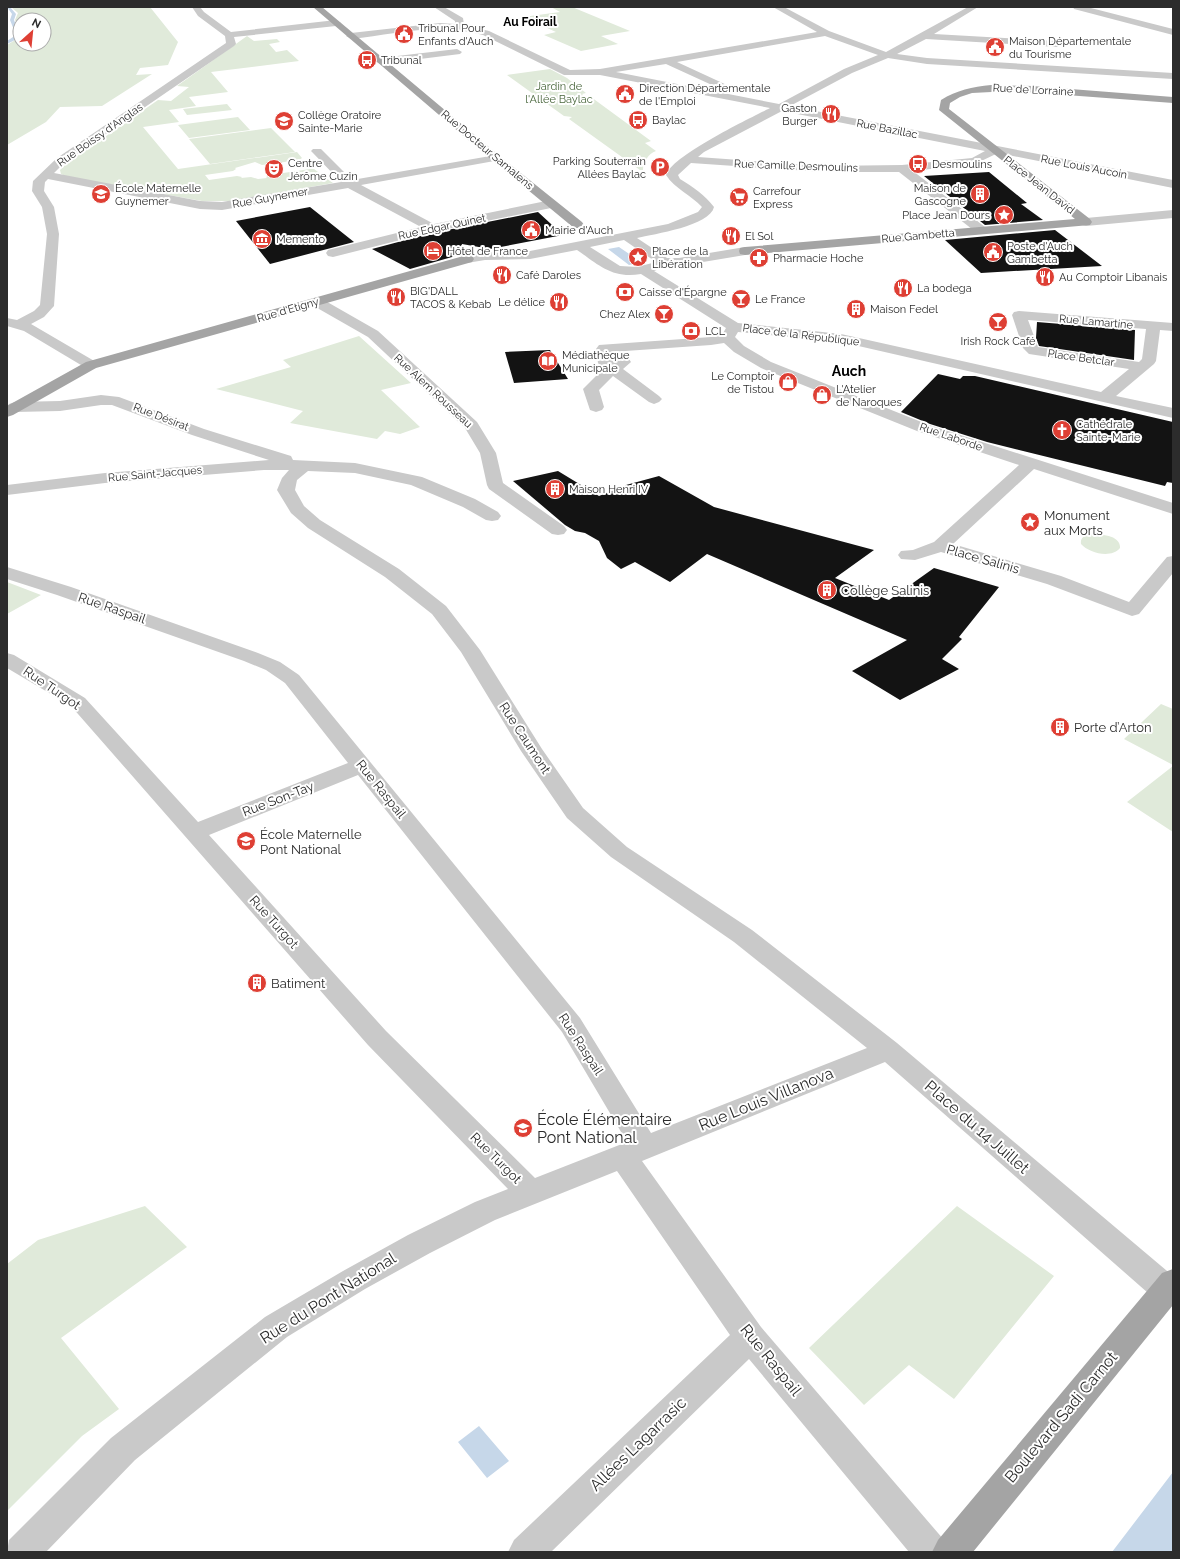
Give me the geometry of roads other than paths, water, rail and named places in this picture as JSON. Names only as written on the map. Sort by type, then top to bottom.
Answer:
[{"type":"main road","name":"Rue Docteur Samalens","points":[[317,7],[578,225]]},
{"type":"main road","name":"Rue de Lorraine","points":[[995,150],[944,110],[945,102],[948,98],[973,90],[1004,87],[1173,100]]},
{"type":"main road","name":"Place Jean David","points":[[995,150],[1086,222]]},
{"type":"main road","name":"Rue Gambetta","points":[[745,251],[1086,222]]},
{"type":"main road","name":"Rue d'Etigny","points":[[11,410],[91,365],[467,259]]},
{"type":"main road","name":"Boulevard Sadi Carnot","points":[[950,1552],[1171,1289]]},
{"type":"street","points":[[196,7],[200,14],[229,35],[336,23]]},
{"type":"street","points":[[438,7],[460,20],[459,27]]},
{"type":"street","points":[[777,7],[826,33],[887,55],[927,61],[1173,76]]},
{"type":"street","points":[[579,245],[671,227],[702,215],[708,207],[699,197],[676,180],[672,175],[673,172],[690,160],[700,150],[848,71],[887,55],[924,36],[974,7]]},
{"type":"street","points":[[1076,7],[1173,32]]},
{"type":"street","points":[[1102,7],[1132,12]]},
{"type":"street","points":[[351,36],[440,26],[479,30],[563,71],[600,72],[754,102]]},
{"type":"street","points":[[720,52],[712,45],[813,27]]},
{"type":"street","points":[[600,72],[826,33]]},
{"type":"street","name":"Rue Boissy d'Anglas","points":[[12,323],[39,314],[47,306],[54,243],[48,207],[38,191],[39,181],[61,160],[231,44],[229,35]]},
{"type":"street","points":[[924,36],[1056,44]]},
{"type":"street","points":[[378,58],[407,58],[457,52]]},
{"type":"street","points":[[668,61],[754,102]]},
{"type":"street","name":"Rue Bazillac","points":[[754,102],[995,150]]},
{"type":"street","name":"Place Jean David","points":[[902,168],[975,161],[995,150]]},
{"type":"street","name":"Rue Louis Aucoin","points":[[995,150],[1172,182]]},
{"type":"street","points":[[317,151],[350,184],[432,228]]},
{"type":"street","points":[[680,152],[690,160]]},
{"type":"street","name":"Rue Guynemer","points":[[45,175],[183,202],[212,206],[233,205],[496,158]]},
{"type":"street","name":"Rue Camille Desmoulins","points":[[690,160],[824,169],[902,168]]},
{"type":"street","points":[[902,168],[981,230]]},
{"type":"street","name":"Rue Edgar Quinet","points":[[333,252],[432,228],[551,204]]},
{"type":"street","name":"Rue Gambetta","points":[[1086,222],[1173,214]]},
{"type":"street","name":"Rue Docteur Samalens","points":[[578,225],[601,241]]},
{"type":"street","points":[[579,245],[614,269],[628,272],[658,266],[663,262],[626,236]]},
{"type":"street","name":"Rue d'Etigny","points":[[467,259],[485,256],[530,255],[579,245]]},
{"type":"street","name":"Rue Gambetta","points":[[663,262],[679,262],[745,251]]},
{"type":"street","points":[[596,407],[591,389],[611,369],[628,360],[711,341],[730,332],[673,290],[642,270]]},
{"type":"street","name":"Rue Alem Rousseau","points":[[317,302],[373,334],[471,425],[484,442],[491,457],[495,485],[558,530]]},
{"type":"street","name":"Rue Lamartine","points":[[1019,316],[1153,332],[1173,328]]},
{"type":"street","name":"Place Betclar","points":[[1019,316],[1030,348],[1034,351],[1143,367]]},
{"type":"street","points":[[12,323],[29,328],[91,365]]},
{"type":"street","name":"Place de la République","points":[[730,332],[841,338],[1173,413]]},
{"type":"street","name":"Place de la République","points":[[730,332],[739,349],[766,365],[873,408]]},
{"type":"street","name":"Place Betclar","points":[[1105,397],[1149,362],[1153,332]]},
{"type":"street","points":[[654,399],[611,369],[605,363],[603,349],[711,341]]},
{"type":"street","name":"Rue Désirat","points":[[11,410],[60,406],[101,400],[114,400],[198,432],[265,452],[303,466]]},
{"type":"street","name":"Rue Laborde","points":[[873,408],[923,428],[1030,464]]},
{"type":"street","points":[[1030,464],[1173,509]]},
{"type":"street","name":"Place Salinis","points":[[940,546],[1030,464]]},
{"type":"street","name":"Rue Saint-Jacques","points":[[7,490],[105,478],[256,466],[355,468],[416,482],[469,503],[492,516]]},
{"type":"street","name":"Rue Caumont","points":[[303,466],[290,478],[286,490],[297,509],[314,524],[392,573],[439,610],[470,650],[532,751],[575,813],[620,852],[743,936],[785,969]]},
{"type":"street","points":[[907,555],[915,555],[940,546]]},
{"type":"street","name":"Place Salinis","points":[[940,546],[1054,580],[1132,610],[1173,561]]},
{"type":"street","name":"Rue Raspail","points":[[7,573],[64,591],[273,666],[292,679],[571,1025],[634,1152],[750,1337],[932,1552]]},
{"type":"street","name":"Rue Turgot","points":[[8,659],[78,702],[377,1038],[531,1193]]},
{"type":"street","name":"Rue Son-Tay","points":[[194,832],[362,766]]},
{"type":"street","name":"Place du 14 Juillet","points":[[785,969],[888,1050],[1171,1289]]},
{"type":"street","name":"Rue Louis Villanova","points":[[634,1152],[888,1050]]},
{"type":"street","name":"Rue du Pont National","points":[[21,1552],[122,1449],[276,1327],[354,1280],[485,1210],[634,1152]]},
{"type":"street","name":"Allées Lagarrasic","points":[[526,1552],[750,1337]]},
{"type":"water","points":[[619,247],[641,262],[629,265],[608,249]]},
{"type":"water","points":[[479,1426],[509,1461],[487,1478],[458,1442]]},
{"type":"water","points":[[1173,1472],[1173,1552],[1112,1552]]},
{"type":"waterway","points":[[7,43],[16,38],[18,35],[12,20],[14,14],[8,7]]},
{"type":"place","name":"Tribunal Pour Enfants d'Auch","points":[[404,34]]},
{"type":"place","name":"Maison Départementale du Tourisme","points":[[995,47]]},
{"type":"place","name":"Tribunal","points":[[367,60]]},
{"type":"place","name":"Direction Départementale de l'Emploi","points":[[625,94]]},
{"type":"place","name":"Gaston Burger","points":[[831,114]]},
{"type":"place","name":"Baylac","points":[[638,120]]},
{"type":"place","name":"Collège Oratoire Sainte-Marie","points":[[284,121]]},
{"type":"place","name":"Desmoulins","points":[[918,164]]},
{"type":"place","name":"Parking Souterrain Allées Baylac","points":[[660,167]]},
{"type":"place","name":"Centre Jérôme Cuzin","points":[[274,169]]},
{"type":"place","name":"École Maternelle Guynemer","points":[[101,194]]},
{"type":"place","name":"Maison de Gascogne","points":[[980,194]]},
{"type":"place","name":"Carrefour Express","points":[[739,197]]},
{"type":"place","name":"Place Jean Dours","points":[[1004,215]]},
{"type":"place","name":"Mairie d'Auch","points":[[531,230]]},
{"type":"place","name":"El Sol","points":[[731,236]]},
{"type":"place","name":"Memento","points":[[262,239]]},
{"type":"place","name":"Hôtel de France","points":[[433,251]]},
{"type":"place","name":"Poste d'Auch Gambetta","points":[[993,252]]},
{"type":"place","name":"Place de la Libération","points":[[638,257]]},
{"type":"place","name":"Pharmacie Hoche","points":[[759,258]]},
{"type":"place","name":"Café Daroles","points":[[502,275]]},
{"type":"place","name":"Au Comptoir Libanais","points":[[1045,277]]},
{"type":"place","name":"La bodega","points":[[903,288]]},
{"type":"place","name":"Caisse d'Épargne","points":[[625,292]]},
{"type":"place","name":"BIG'DALL TACOS & Kebab","points":[[396,297]]},
{"type":"place","name":"Le France","points":[[741,299]]},
{"type":"place","name":"Le délice","points":[[559,302]]},
{"type":"place","name":"Maison Fedel","points":[[856,309]]},
{"type":"place","name":"Chez Alex","points":[[664,314]]},
{"type":"place","name":"Irish Rock Café","points":[[998,322]]},
{"type":"place","name":"LCL","points":[[691,331]]},
{"type":"place","name":"Médiathèque Municipale","points":[[548,361]]},
{"type":"place","name":"Le Comptoir de Tistou","points":[[788,382]]},
{"type":"place","name":"L'Atelier de Naroques","points":[[822,395]]},
{"type":"place","name":"Cathédrale Sainte-Marie","points":[[1062,430]]},
{"type":"place","name":"Maison Henri IV","points":[[555,489]]},
{"type":"place","name":"Monument aux Morts","points":[[1030,522]]},
{"type":"place","name":"Collège Salinis","points":[[827,590]]},
{"type":"place","name":"Porte d’Arton","points":[[1060,727]]},
{"type":"place","name":"École Maternelle Pont National","points":[[246,841]]},
{"type":"place","name":"Batiment","points":[[257,983]]},
{"type":"place","name":"École Élémentaire Pont National","points":[[523,1128]]},
{"type":"district","name":"Au Foirail","points":[[530,22]]},
{"type":"district","name":"Auch","points":[[849,371]]},
{"type":"park label","name":"Jardin de l'Allée Baylac","points":[[559,92]]}]
